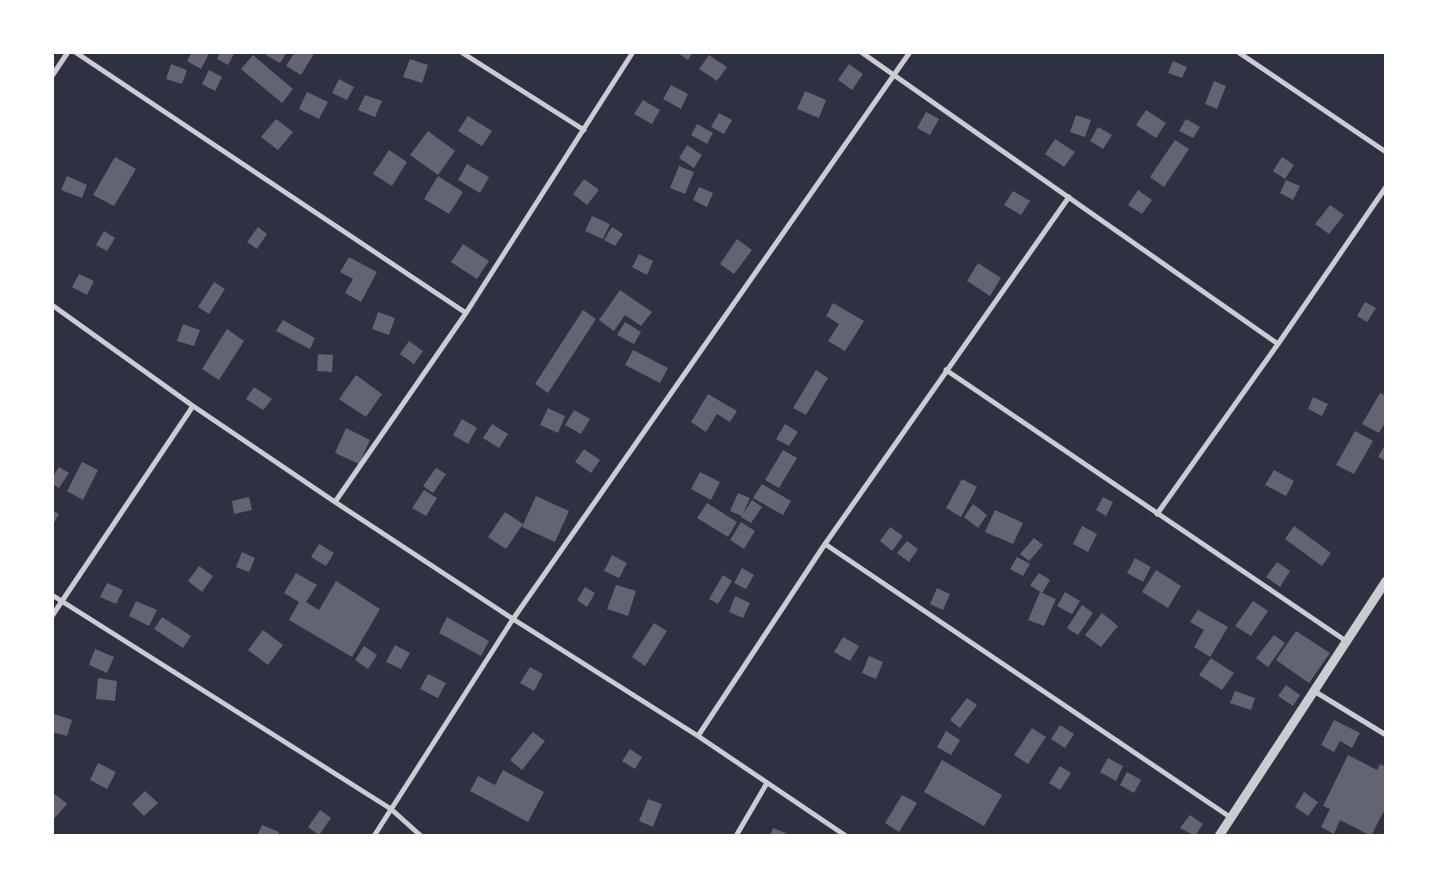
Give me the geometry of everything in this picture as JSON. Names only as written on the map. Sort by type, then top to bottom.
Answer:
[{"type":"street","points":[[52,76],[68,52]]},
{"type":"street","points":[[75,52],[466,313]]},
{"type":"street","points":[[461,52],[584,130]]},
{"type":"street","points":[[335,502],[466,313],[633,52]]},
{"type":"street","points":[[861,52],[1278,344]]},
{"type":"street","points":[[374,836],[513,619],[910,52]]},
{"type":"street","points":[[1238,52],[1386,152]]},
{"type":"street","points":[[1157,514],[1278,344],[1386,187]]},
{"type":"street","points":[[698,736],[825,544],[1069,197]]},
{"type":"street","points":[[52,305],[193,406],[335,502],[513,619],[698,736],[846,836]]},
{"type":"street","points":[[946,370],[1346,641]]},
{"type":"street","points":[[52,616],[193,406]]},
{"type":"street","points":[[825,544],[1230,817]]},
{"type":"street","points":[[1219,836],[1312,690],[1386,581]]},
{"type":"street","points":[[52,595],[391,809],[420,836]]},
{"type":"street","points":[[1312,690],[1386,735]]},
{"type":"street","points":[[736,836],[767,783]]},
{"type":"building","points":[[192,52],[210,52],[201,69],[187,61]]},
{"type":"building","points":[[220,52],[235,52],[228,65],[217,59]]},
{"type":"building","points":[[267,52],[287,52],[280,63],[266,55]]},
{"type":"building","points":[[295,52],[315,52],[301,75],[286,66]]},
{"type":"building","points":[[676,52],[693,52],[688,60]]},
{"type":"building","points":[[253,55],[293,89],[282,103],[241,69]]},
{"type":"building","points":[[709,55],[727,67],[717,81],[699,69]]},
{"type":"building","points":[[410,59],[428,65],[422,83],[403,77]]},
{"type":"building","points":[[1173,61],[1187,67],[1182,78],[1168,73]]},
{"type":"building","points":[[171,64],[187,70],[182,84],[166,79]]},
{"type":"building","points":[[849,64],[863,74],[852,90],[838,80]]},
{"type":"building","points":[[209,70],[222,77],[215,91],[202,84]]},
{"type":"building","points":[[339,79],[354,87],[347,100],[332,93]]},
{"type":"building","points":[[1214,81],[1226,86],[1217,109],[1205,104]]},
{"type":"building","points":[[671,85],[688,94],[681,109],[663,99]]},
{"type":"building","points":[[805,91],[826,100],[819,118],[797,109]]},
{"type":"building","points":[[307,92],[328,102],[319,119],[299,109]]},
{"type":"building","points":[[365,95],[382,101],[375,117],[358,110]]},
{"type":"building","points":[[643,100],[660,110],[652,124],[634,114]]},
{"type":"building","points":[[1146,110],[1166,123],[1156,138],[1136,125]]},
{"type":"building","points":[[926,112],[939,119],[930,135],[917,128]]},
{"type":"building","points":[[719,113],[732,120],[724,134],[711,127]]},
{"type":"building","points":[[1076,115],[1091,120],[1085,137],[1070,132]]},
{"type":"building","points":[[468,116],[492,131],[482,146],[458,131]]},
{"type":"building","points":[[276,119],[293,132],[278,150],[261,137]]},
{"type":"building","points":[[1186,119],[1200,127],[1193,138],[1179,131]]},
{"type":"building","points":[[697,124],[713,133],[707,144],[691,135]]},
{"type":"building","points":[[1098,127],[1112,135],[1103,149],[1090,141]]},
{"type":"building","points":[[428,131],[455,151],[438,175],[410,155]]},
{"type":"building","points":[[1055,139],[1075,152],[1064,167],[1045,154]]},
{"type":"building","points":[[1175,140],[1189,149],[1164,187],[1150,177]]},
{"type":"building","points":[[687,145],[702,155],[694,168],[679,158]]},
{"type":"building","points":[[389,150],[407,162],[392,186],[373,174]]},
{"type":"building","points":[[115,157],[136,169],[114,206],[93,195]]},
{"type":"building","points":[[1282,157],[1294,165],[1285,179],[1273,171]]},
{"type":"building","points":[[467,164],[489,177],[480,193],[458,180]]},
{"type":"building","points":[[679,166],[694,172],[685,194],[670,188]]},
{"type":"building","points":[[67,176],[87,185],[82,198],[61,190]]},
{"type":"building","points":[[438,176],[463,192],[449,214],[424,199]]},
{"type":"building","points":[[584,179],[599,190],[587,205],[573,194]]},
{"type":"building","points":[[1286,180],[1300,186],[1293,200],[1280,193]]},
{"type":"building","points":[[699,187],[713,193],[707,207],[693,200]]},
{"type":"building","points":[[1138,190],[1152,200],[1142,214],[1128,205]]},
{"type":"building","points":[[1013,191],[1030,201],[1021,215],[1004,205]]},
{"type":"building","points":[[1330,205],[1344,215],[1329,234],[1315,224]]},
{"type":"building","points":[[592,216],[610,224],[603,239],[585,231]]},
{"type":"building","points":[[258,227],[267,234],[257,249],[247,242]]},
{"type":"building","points":[[612,227],[623,234],[615,246],[604,240]]},
{"type":"building","points":[[104,231],[115,238],[107,251],[96,245]]},
{"type":"building","points":[[737,239],[752,250],[734,274],[720,264]]},
{"type":"building","points":[[463,244],[489,261],[477,279],[451,262]]},
{"type":"building","points":[[639,254],[653,261],[647,275],[632,267]]},
{"type":"building","points":[[349,257],[377,272],[361,302],[345,293],[353,279],[340,272]]},
{"type":"building","points":[[978,263],[1001,278],[990,296],[967,281]]},
{"type":"building","points":[[79,274],[94,281],[87,295],[72,287]]},
{"type":"building","points":[[214,282],[225,289],[209,314],[198,307]]},
{"type":"building","points":[[620,290],[652,312],[641,326],[625,315],[614,331],[599,320]]},
{"type":"building","points":[[1365,302],[1376,308],[1367,322],[1357,316]]},
{"type":"building","points":[[833,303],[864,321],[845,351],[828,341],[839,324],[826,316]]},
{"type":"building","points":[[583,310],[596,319],[548,393],[535,384]]},
{"type":"building","points":[[378,312],[395,318],[389,335],[372,329]]},
{"type":"building","points":[[283,320],[315,338],[310,349],[276,331]]},
{"type":"building","points":[[625,322],[641,332],[634,344],[617,335]]},
{"type":"building","points":[[183,324],[200,330],[194,346],[177,341]]},
{"type":"building","points":[[227,329],[244,341],[219,380],[202,369]]},
{"type":"building","points":[[409,341],[423,351],[414,364],[400,354]]},
{"type":"building","points":[[633,350],[668,368],[660,383],[625,365]]},
{"type":"building","points":[[318,354],[333,355],[332,372],[317,371]]},
{"type":"building","points":[[816,370],[828,378],[806,415],[793,408]]},
{"type":"building","points":[[356,375],[382,394],[366,417],[339,399]]},
{"type":"building","points":[[254,387],[272,399],[263,410],[246,399]]},
{"type":"building","points":[[1380,393],[1386,396],[1386,421],[1379,433],[1362,424]]},
{"type":"building","points":[[708,394],[737,411],[730,422],[717,414],[706,432],[691,422]]},
{"type":"building","points":[[1313,397],[1328,404],[1322,416],[1308,409]]},
{"type":"building","points":[[548,408],[565,416],[558,433],[540,425]]},
{"type":"building","points":[[574,410],[590,419],[581,434],[565,425]]},
{"type":"building","points":[[462,419],[477,428],[468,444],[453,435]]},
{"type":"building","points":[[492,424],[508,434],[499,448],[483,438]]},
{"type":"building","points":[[785,424],[798,432],[789,446],[776,439]]},
{"type":"building","points":[[346,428],[370,440],[359,464],[335,453]]},
{"type":"building","points":[[1355,431],[1373,441],[1354,474],[1336,465]]},
{"type":"building","points":[[1386,443],[1386,461],[1378,457]]},
{"type":"building","points":[[584,449],[600,460],[591,473],[575,462]]},
{"type":"building","points":[[783,450],[797,458],[779,488],[765,480]]},
{"type":"building","points":[[82,462],[98,470],[83,500],[67,491]]},
{"type":"building","points":[[59,467],[69,473],[59,488],[52,484],[52,478]]},
{"type":"building","points":[[436,468],[446,474],[433,493],[423,486]]},
{"type":"building","points":[[1274,470],[1294,481],[1286,496],[1265,485]]},
{"type":"building","points":[[700,472],[720,482],[711,500],[691,489]]},
{"type":"building","points":[[962,479],[977,487],[961,517],[946,508]]},
{"type":"building","points":[[762,484],[791,501],[783,515],[753,498]]},
{"type":"building","points":[[424,490],[437,498],[426,516],[412,508]]},
{"type":"building","points":[[738,493],[750,498],[742,516],[730,511]]},
{"type":"building","points":[[536,496],[569,511],[555,542],[522,527]]},
{"type":"building","points":[[249,497],[252,510],[234,514],[232,501]]},
{"type":"building","points":[[1103,497],[1113,502],[1106,516],[1096,510]]},
{"type":"building","points":[[752,500],[762,507],[751,523],[741,517]]},
{"type":"building","points":[[707,503],[737,522],[728,537],[697,518]]},
{"type":"building","points":[[973,504],[987,515],[978,528],[964,517]]},
{"type":"building","points":[[52,510],[59,514],[52,526]]},
{"type":"building","points":[[995,510],[1023,523],[1013,544],[985,532]]},
{"type":"building","points":[[505,512],[523,524],[506,549],[488,537]]},
{"type":"building","points":[[741,522],[755,531],[744,549],[730,540]]},
{"type":"building","points":[[1082,526],[1097,534],[1088,552],[1073,544]]},
{"type":"building","points":[[1294,526],[1331,553],[1322,566],[1285,539]]},
{"type":"building","points":[[890,527],[903,536],[892,551],[880,541]]},
{"type":"building","points":[[1034,538],[1043,545],[1029,561],[1020,554]]},
{"type":"building","points":[[907,541],[918,549],[909,562],[897,553]]},
{"type":"building","points":[[319,544],[334,553],[326,566],[311,557]]},
{"type":"building","points":[[242,552],[255,558],[249,572],[236,567]]},
{"type":"building","points":[[612,555],[627,563],[619,578],[604,571]]},
{"type":"building","points":[[1017,557],[1030,564],[1023,576],[1010,569]]},
{"type":"building","points":[[1135,558],[1151,567],[1143,582],[1127,573]]},
{"type":"building","points":[[1277,562],[1290,571],[1280,587],[1266,577]]},
{"type":"building","points":[[199,566],[213,576],[202,592],[188,581]]},
{"type":"building","points":[[742,568],[754,575],[746,589],[734,583]]},
{"type":"building","points":[[1156,570],[1181,586],[1168,608],[1142,592]]},
{"type":"building","points":[[296,573],[317,585],[306,602],[319,610],[336,581],[380,609],[352,657],[289,620],[299,602],[284,593]]},
{"type":"building","points":[[1039,573],[1050,580],[1042,593],[1030,585]]},
{"type":"building","points":[[723,575],[732,581],[718,604],[709,599]]},
{"type":"building","points":[[107,583],[123,590],[116,604],[100,597]]},
{"type":"building","points":[[616,585],[636,591],[628,616],[607,609]]},
{"type":"building","points":[[585,587],[595,593],[587,607],[577,600]]},
{"type":"building","points":[[937,588],[950,594],[943,610],[930,604]]},
{"type":"building","points":[[1040,592],[1056,599],[1044,626],[1028,620]]},
{"type":"building","points":[[1065,592],[1080,601],[1072,614],[1057,606]]},
{"type":"building","points":[[735,596],[750,603],[743,618],[729,612]]},
{"type":"building","points":[[136,601],[157,610],[149,626],[129,616]]},
{"type":"building","points":[[1253,601],[1268,611],[1251,636],[1235,626]]},
{"type":"building","points":[[1082,605],[1093,613],[1078,635],[1067,628]]},
{"type":"building","points":[[1198,610],[1228,627],[1210,657],[1194,647],[1204,630],[1190,622]]},
{"type":"building","points":[[1102,613],[1118,626],[1101,647],[1085,635]]},
{"type":"building","points":[[162,617],[191,636],[183,648],[154,629]]},
{"type":"building","points":[[447,617],[489,641],[481,656],[439,633]]},
{"type":"building","points":[[654,623],[667,631],[645,666],[632,657]]},
{"type":"building","points":[[263,630],[283,645],[268,665],[248,650]]},
{"type":"building","points":[[1296,631],[1330,653],[1309,683],[1276,660]]},
{"type":"building","points":[[1274,635],[1285,643],[1268,667],[1256,658]]},
{"type":"building","points":[[843,637],[859,646],[850,661],[834,652]]},
{"type":"building","points":[[395,645],[410,653],[401,669],[386,662]]},
{"type":"building","points":[[364,646],[377,655],[368,669],[355,660]]},
{"type":"building","points":[[95,649],[114,657],[107,673],[89,665]]},
{"type":"building","points":[[869,656],[883,662],[876,679],[862,673]]},
{"type":"building","points":[[1211,658],[1234,673],[1222,690],[1199,675]]},
{"type":"building","points":[[530,667],[543,674],[534,691],[520,683]]},
{"type":"building","points":[[428,674],[446,683],[438,698],[420,689]]},
{"type":"building","points":[[98,678],[117,681],[115,701],[96,699]]},
{"type":"building","points":[[1286,685],[1300,695],[1293,706],[1278,696]]},
{"type":"building","points":[[1235,691],[1255,698],[1251,710],[1230,703]]},
{"type":"building","points":[[967,698],[977,705],[960,728],[950,720]]},
{"type":"building","points":[[52,713],[72,720],[67,736],[52,732]]},
{"type":"building","points":[[1334,720],[1360,733],[1352,748],[1340,741],[1334,752],[1321,745]]},
{"type":"building","points":[[1060,725],[1074,734],[1065,748],[1051,739]]},
{"type":"building","points":[[1032,728],[1046,737],[1028,764],[1014,755]]},
{"type":"building","points":[[946,731],[960,740],[951,755],[937,747]]},
{"type":"building","points":[[533,732],[545,741],[522,770],[510,760]]},
{"type":"building","points":[[630,749],[642,757],[635,769],[622,761]]},
{"type":"building","points":[[1348,755],[1377,770],[1380,764],[1386,767],[1386,807],[1371,836],[1340,820],[1334,834],[1321,827],[1330,809],[1323,806]]},
{"type":"building","points":[[1108,758],[1123,766],[1116,781],[1100,772]]},
{"type":"building","points":[[942,760],[1002,795],[984,826],[924,792]]},
{"type":"building","points":[[98,763],[116,772],[107,789],[90,780]]},
{"type":"building","points":[[1060,766],[1071,773],[1060,790],[1049,783]]},
{"type":"building","points":[[503,770],[544,792],[528,822],[470,791],[478,776],[495,785]]},
{"type":"building","points":[[1127,772],[1141,780],[1134,793],[1120,785]]},
{"type":"building","points":[[145,791],[158,803],[144,816],[132,804]]},
{"type":"building","points":[[1304,792],[1318,802],[1308,816],[1295,807]]},
{"type":"building","points":[[55,794],[67,804],[52,821],[52,797]]},
{"type":"building","points":[[902,795],[917,803],[899,832],[885,823]]},
{"type":"building","points":[[648,799],[662,804],[653,827],[639,821]]},
{"type":"building","points":[[320,810],[331,818],[319,835],[308,827]]},
{"type":"building","points":[[1190,815],[1203,824],[1195,836],[1180,828]]},
{"type":"building","points":[[262,825],[279,832],[278,836],[257,836]]},
{"type":"building","points":[[773,828],[786,833],[785,836],[770,836]]}]
